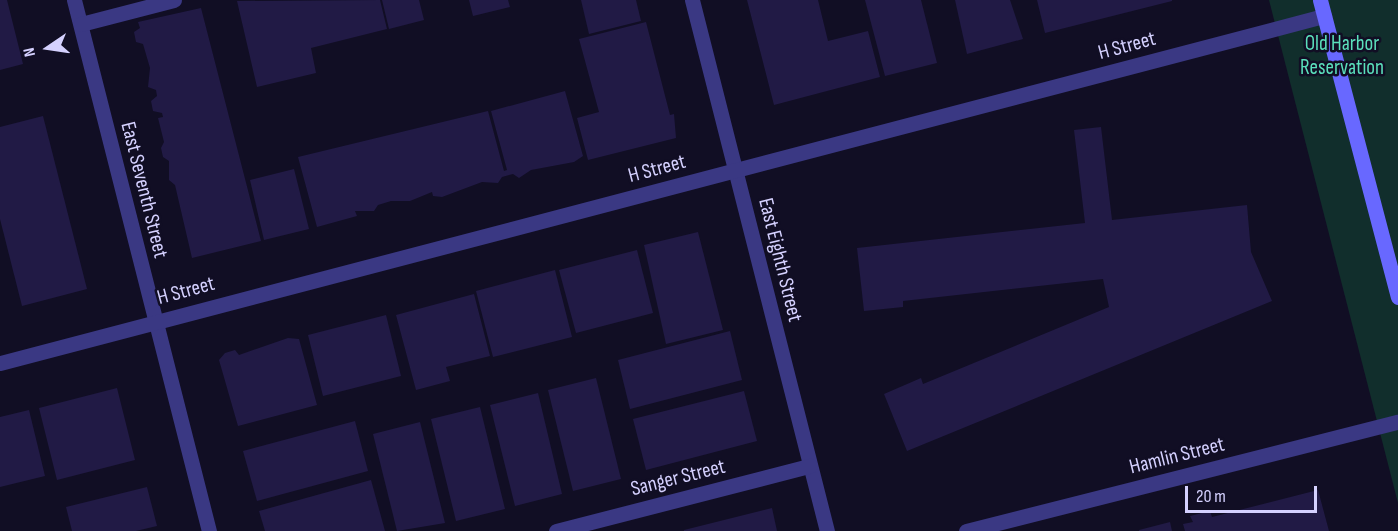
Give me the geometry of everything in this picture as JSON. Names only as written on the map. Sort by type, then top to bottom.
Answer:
[{"type":"main road","points":[[1320,0],[1398,297]]},
{"type":"street","name":"East Seventh Street","points":[[74,0],[209,531]]},
{"type":"street","points":[[81,24],[174,0]]},
{"type":"street","name":"East Eighth Street","points":[[692,0],[827,531]]},
{"type":"street","name":"H Street","points":[[0,363],[1324,16]]},
{"type":"street","name":"Hamlin Street","points":[[966,531],[1398,422]]},
{"type":"street","name":"Sanger Street","points":[[556,531],[810,466]]},
{"type":"green space","name":"Old Harbor Reservation","points":[[1269,0],[1398,0],[1398,503]]},
{"type":"building","points":[[0,0],[7,0],[23,64],[0,70]]},
{"type":"building","points":[[380,0],[387,29],[311,48],[316,73],[257,87],[237,1]]},
{"type":"building","points":[[382,0],[419,0],[424,20],[389,29]]},
{"type":"building","points":[[469,0],[508,0],[510,7],[473,16]]},
{"type":"building","points":[[581,0],[636,0],[641,21],[589,34]]},
{"type":"building","points":[[747,0],[818,0],[828,41],[868,31],[880,77],[774,105]]},
{"type":"building","points":[[865,0],[921,0],[937,63],[885,76]]},
{"type":"building","points":[[955,0],[1010,0],[1023,39],[967,54]]},
{"type":"building","points":[[1037,0],[1172,0],[1172,1],[1045,33]]},
{"type":"building","points":[[201,8],[261,241],[192,258],[175,185],[169,180],[169,161],[163,157],[161,148],[164,142],[158,118],[163,117],[162,113],[153,111],[151,101],[157,96],[156,90],[148,87],[150,68],[143,44],[136,42],[134,32],[140,28],[138,22]]},
{"type":"building","points":[[646,22],[670,115],[674,114],[676,138],[588,160],[577,118],[599,112],[579,39]]},
{"type":"building","points":[[565,91],[583,156],[574,162],[531,170],[519,178],[513,174],[502,177],[498,183],[482,182],[442,197],[433,196],[432,192],[410,201],[391,201],[378,205],[374,211],[355,211],[357,216],[317,227],[298,157],[488,111],[504,171],[507,170],[491,111]]},
{"type":"building","points":[[43,116],[87,289],[22,306],[0,219],[0,127]]},
{"type":"building","points":[[1101,127],[1112,220],[1247,205],[1251,252],[1272,301],[907,451],[884,394],[921,378],[923,384],[1109,307],[1103,279],[903,301],[903,307],[864,311],[857,248],[1085,223],[1074,130]]},
{"type":"building","points":[[294,169],[309,229],[264,240],[250,180]]},
{"type":"building","points":[[698,232],[723,330],[666,344],[644,245]]},
{"type":"building","points":[[637,250],[653,313],[576,333],[559,270]]},
{"type":"building","points":[[555,270],[572,337],[493,357],[476,291]]},
{"type":"building","points":[[474,294],[490,356],[446,367],[450,381],[416,390],[396,315]]},
{"type":"building","points":[[386,315],[401,376],[323,396],[308,335]]},
{"type":"building","points":[[730,331],[742,380],[630,409],[618,360]]},
{"type":"building","points":[[288,338],[299,339],[317,405],[238,426],[219,360],[225,353],[235,350],[239,355]]},
{"type":"building","points":[[596,378],[621,479],[573,491],[548,390]]},
{"type":"building","points":[[117,388],[135,460],[57,480],[39,408]]},
{"type":"building","points":[[744,391],[757,441],[646,470],[633,419]]},
{"type":"building","points":[[538,393],[562,494],[515,506],[490,405]]},
{"type":"building","points":[[480,407],[505,509],[456,521],[431,419]]},
{"type":"building","points":[[29,410],[45,476],[0,487],[0,417]]},
{"type":"building","points":[[355,421],[368,471],[257,501],[243,451]]},
{"type":"building","points":[[420,422],[445,523],[397,531],[373,434]]},
{"type":"building","points":[[371,480],[385,531],[265,531],[259,511]]},
{"type":"building","points":[[147,487],[157,526],[136,531],[72,531],[66,507]]},
{"type":"building","points":[[1318,490],[1329,531],[1185,531],[1183,524],[1193,522],[1190,516],[1210,511],[1212,517]]},
{"type":"building","points":[[772,508],[777,531],[684,531],[684,530]]},
{"type":"building","points":[[1170,522],[1172,531],[1139,531],[1139,530]]}]
